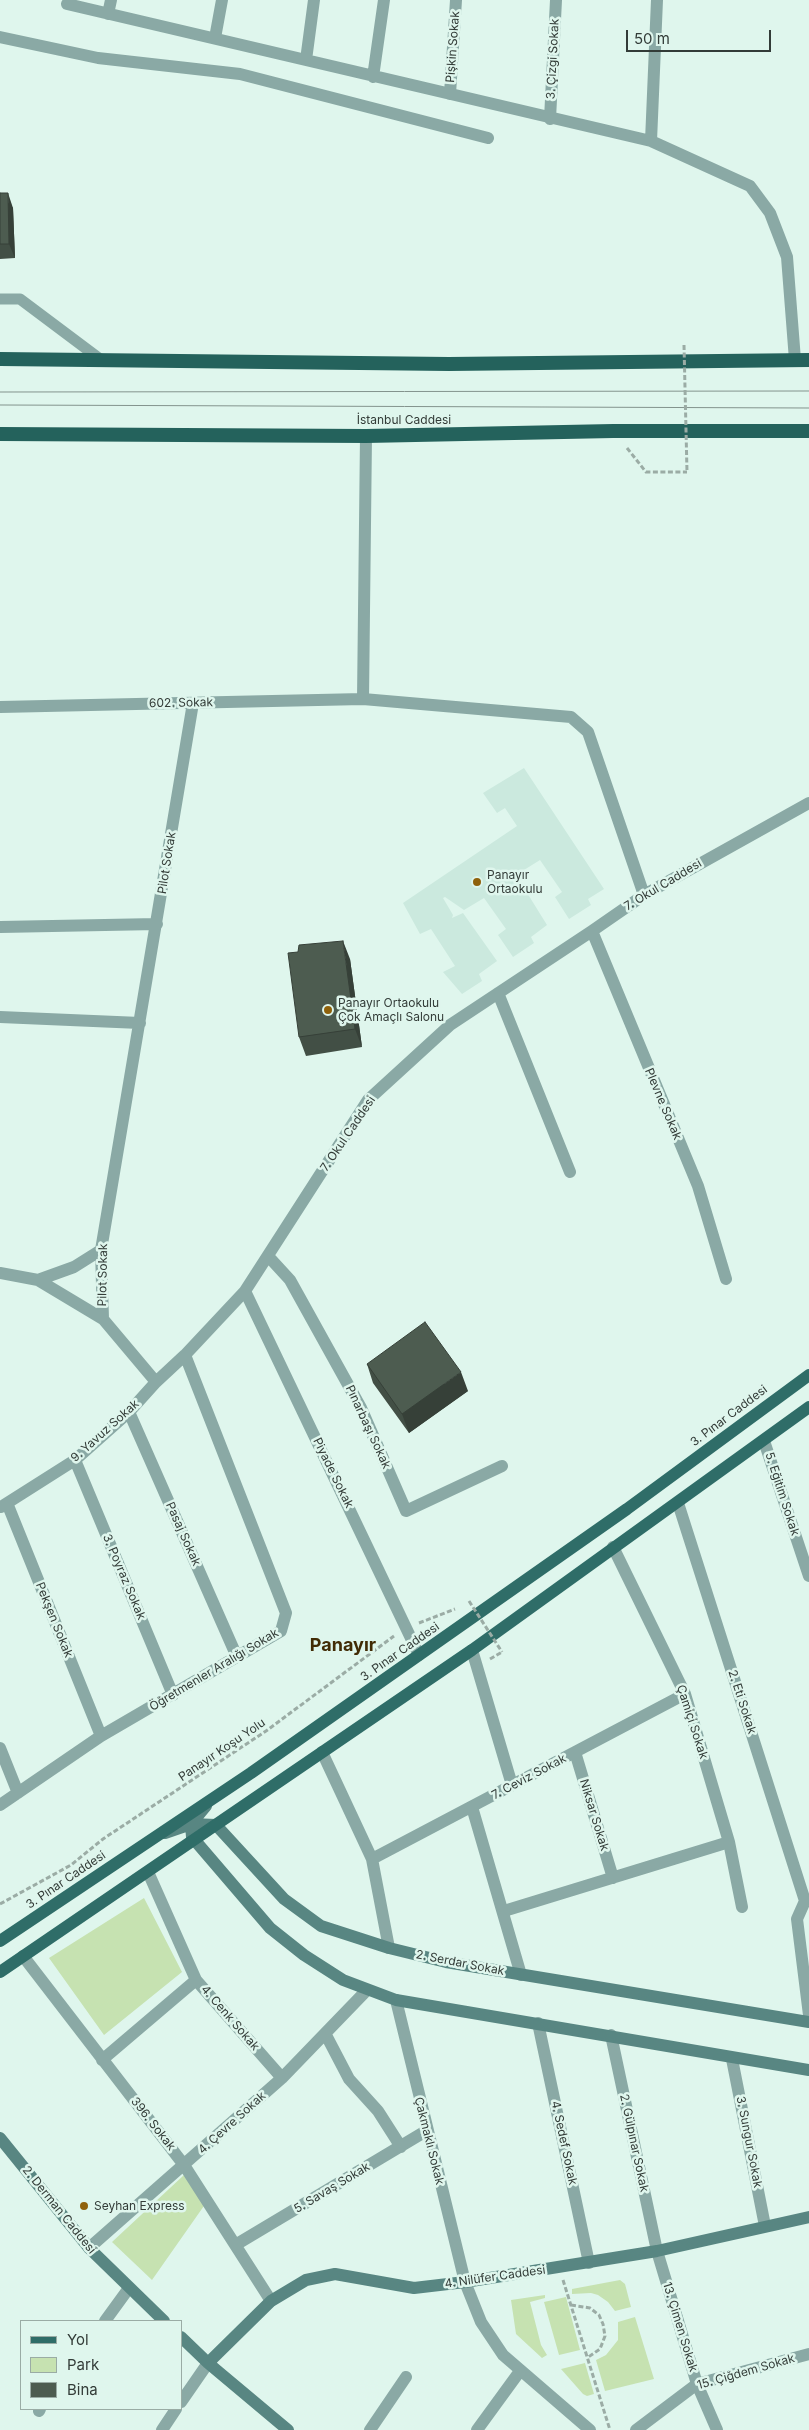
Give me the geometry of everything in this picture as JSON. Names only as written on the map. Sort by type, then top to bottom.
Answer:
[{"type":"highway","points":[[0,359],[449,364],[802,360]]},
{"type":"highway","name":"İstanbul Caddesi","points":[[0,434],[366,436],[613,431],[809,431]]},
{"type":"main road","name":"3. Pınar Caddesi","points":[[0,1941],[419,1656],[627,1509],[809,1375]]},
{"type":"main road","points":[[0,1972],[472,1650],[613,1547],[678,1504],[809,1407]]},
{"type":"main road","points":[[251,1772],[201,1810],[191,1824],[192,1838],[270,1928],[312,1960],[343,1980],[396,2000],[809,2070]]},
{"type":"main road","points":[[156,1836],[191,1824],[216,1825]]},
{"type":"main road","name":"2. Serdar Sokak","points":[[216,1825],[284,1899],[321,1926],[389,1948],[446,1962],[809,2022]]},
{"type":"main road","name":"2. Derman Caddesi","points":[[0,2138],[88,2248],[163,2320]]},
{"type":"main road","name":"4. Nilüfer Caddesi","points":[[208,2363],[271,2301],[306,2280],[335,2274],[414,2288],[465,2282],[657,2251],[809,2217]]},
{"type":"main road","points":[[182,2338],[208,2363],[288,2430]]},
{"type":"street","points":[[108,14],[111,0]]},
{"type":"street","points":[[215,38],[222,0]]},
{"type":"street","points":[[306,60],[314,0]]},
{"type":"street","points":[[373,77],[384,0]]},
{"type":"street","name":"Pişkin Sokak","points":[[450,94],[456,0]]},
{"type":"street","name":"3. Çizgi Sokak","points":[[550,119],[556,0]]},
{"type":"street","points":[[651,141],[657,0]]},
{"type":"street","points":[[67,4],[550,119],[651,141],[750,186],[770,213],[787,257],[802,360]]},
{"type":"street","points":[[0,37],[98,58],[240,74],[488,138]]},
{"type":"street","points":[[363,699],[366,436]]},
{"type":"street","name":"602. Sokak","points":[[0,707],[363,699],[571,717],[588,732],[644,894]]},
{"type":"street","name":"Pilot Sokak","points":[[103,1319],[102,1250],[193,702]]},
{"type":"street","name":"7. Okul Caddesi","points":[[156,1382],[185,1355],[245,1291],[368,1100],[450,1025],[592,932],[644,894],[809,803]]},
{"type":"street","points":[[0,927],[157,924]]},
{"type":"street","name":"Plevne Sokak","points":[[592,932],[698,1186],[726,1279]]},
{"type":"street","points":[[498,993],[570,1172]]},
{"type":"street","points":[[0,1017],[140,1023]]},
{"type":"street","points":[[38,1280],[74,1267],[102,1250]]},
{"type":"street","name":"Pınarbaşı Sokak","points":[[268,1256],[290,1280],[357,1399],[406,1511],[502,1466]]},
{"type":"street","points":[[0,1273],[38,1280],[103,1319],[156,1382]]},
{"type":"street","name":"Piyade Sokak","points":[[245,1291],[419,1656]]},
{"type":"street","name":"Öğretmenler Aralığı Sokak","points":[[0,1805],[101,1736],[281,1631],[286,1613],[185,1355]]},
{"type":"street","name":"9. Yavuz Sokak","points":[[4,1505],[74,1460],[128,1412],[156,1382]]},
{"type":"street","name":"Pasaj Sokak","points":[[128,1412],[237,1657]]},
{"type":"street","name":"5. Eğitim Sokak","points":[[764,1441],[809,1576]]},
{"type":"street","name":"3. Poyraz Sokak","points":[[74,1460],[173,1695]]},
{"type":"street","name":"2. Eti Sokak","points":[[678,1504],[807,1900]]},
{"type":"street","name":"Pekşen Sokak","points":[[4,1505],[101,1736]]},
{"type":"street","name":"Çamiçi Sokak","points":[[613,1547],[685,1694],[729,1842],[742,1907]]},
{"type":"street","points":[[472,1650],[512,1785]]},
{"type":"street","name":"7. Ceviz Sokak","points":[[372,1860],[685,1694]]},
{"type":"street","points":[[0,1748],[18,1793]]},
{"type":"street","points":[[322,1752],[372,1860],[389,1948]]},
{"type":"street","name":"Niksar Sokak","points":[[575,1752],[613,1878]]},
{"type":"street","points":[[472,1807],[521,1974]]},
{"type":"street","points":[[504,1911],[729,1842]]},
{"type":"street","name":"4. Cenk Sokak","points":[[148,1872],[196,1980],[282,2078]]},
{"type":"street","points":[[807,1900],[797,1919],[809,2015]]},
{"type":"street","name":"396. Sokak","points":[[23,1956],[184,2165],[237,2244],[271,2301]]},
{"type":"street","points":[[102,2060],[196,1980]]},
{"type":"street","name":"4. Çevre Sokak","points":[[88,2248],[282,2078],[367,1990]]},
{"type":"street","name":"Çakmaklı Sokak","points":[[396,2000],[426,2131],[465,2282],[481,2322],[504,2355],[520,2371],[590,2430]]},
{"type":"street","name":"4. Sedef Sokak","points":[[538,2023],[589,2263]]},
{"type":"street","points":[[326,2034],[349,2079],[378,2111],[401,2147]]},
{"type":"street","name":"2. Gülpınar Sokak","points":[[611,2035],[657,2251]]},
{"type":"street","name":"3. Sungur Sokak","points":[[732,2058],[765,2226]]},
{"type":"street","name":"5. Savaş Sokak","points":[[237,2244],[426,2131]]},
{"type":"street","name":"13. Çimen Sokak","points":[[657,2251],[697,2384],[717,2430]]},
{"type":"street","points":[[106,2320],[129,2288]]},
{"type":"street","name":"15. Çiğdem Sokak","points":[[636,2430],[697,2384],[809,2354]]},
{"type":"street","points":[[182,2401],[208,2363]]},
{"type":"street","points":[[477,2430],[520,2371]]},
{"type":"street","points":[[370,2430],[406,2377]]},
{"type":"street","points":[[162,2430],[175,2410]]},
{"type":"lane","points":[[0,299],[20,299],[100,359]]},
{"type":"path","points":[[613,431],[646,472],[687,472],[684,345]]},
{"type":"path","points":[[469,1601],[502,1652],[488,1660]]},
{"type":"path","name":"Panayır Koşu Yolu","points":[[0,1904],[71,1865],[103,1839],[212,1768],[321,1692],[406,1628],[453,1610]]},
{"type":"path","points":[[560,2268],[610,2430]]},
{"type":"path","points":[[571,2305],[590,2308],[599,2315],[603,2324],[605,2336],[600,2349],[588,2358]]},
{"type":"shaded area","name":"Panayır Ortaokulu","points":[[524,768],[604,889],[588,899],[591,905],[569,919],[555,897],[562,892],[540,860],[516,875],[547,925],[531,937],[534,943],[513,957],[498,935],[506,929],[484,898],[464,910],[445,897],[443,898],[453,915],[452,918],[463,913],[497,961],[479,974],[482,981],[462,994],[443,972],[455,966],[431,929],[420,934],[403,903],[517,826],[505,808],[497,813],[483,793]]},
{"type":"green space","points":[[144,1898],[182,1972],[104,2035],[49,1958]]},
{"type":"green space","points":[[184,2175],[206,2203],[152,2280],[112,2242]]},
{"type":"green space","points":[[620,2280],[625,2284],[631,2307],[615,2311],[608,2302],[598,2295],[591,2293],[572,2294],[572,2289]]},
{"type":"green space","points":[[545,2295],[545,2298],[530,2302],[541,2345],[547,2355],[542,2358],[516,2334],[511,2300]]},
{"type":"green space","points":[[566,2297],[580,2350],[559,2355],[544,2302]]},
{"type":"green space","points":[[635,2317],[654,2379],[605,2391],[596,2360],[606,2355],[618,2340],[618,2322]]},
{"type":"green space","points":[[585,2363],[594,2394],[587,2396],[561,2369]]},
{"type":"building","points":[[0,193],[8,193],[9,244],[0,244]]},
{"type":"building","name":"Panayır Ortaokulu Çok Amaçlı Salonu","points":[[343,941],[355,1029],[299,1037],[288,953],[298,952],[299,945]]},
{"type":"building","points":[[425,1322],[461,1372],[402,1414],[367,1364]]},
{"type":"tram line","points":[[0,392],[809,391]]},
{"type":"tram line","points":[[0,405],[809,408]]},
{"type":"place","name":"Panayır Ortaokulu","points":[[477,882]]},
{"type":"place","name":"Panayır Ortaokulu Çok Amaçlı Salonu","points":[[328,1010]]},
{"type":"place","name":"Seyhan Express","points":[[84,2206]]},
{"type":"district","name":"Panayır","points":[[343,1646]]}]
